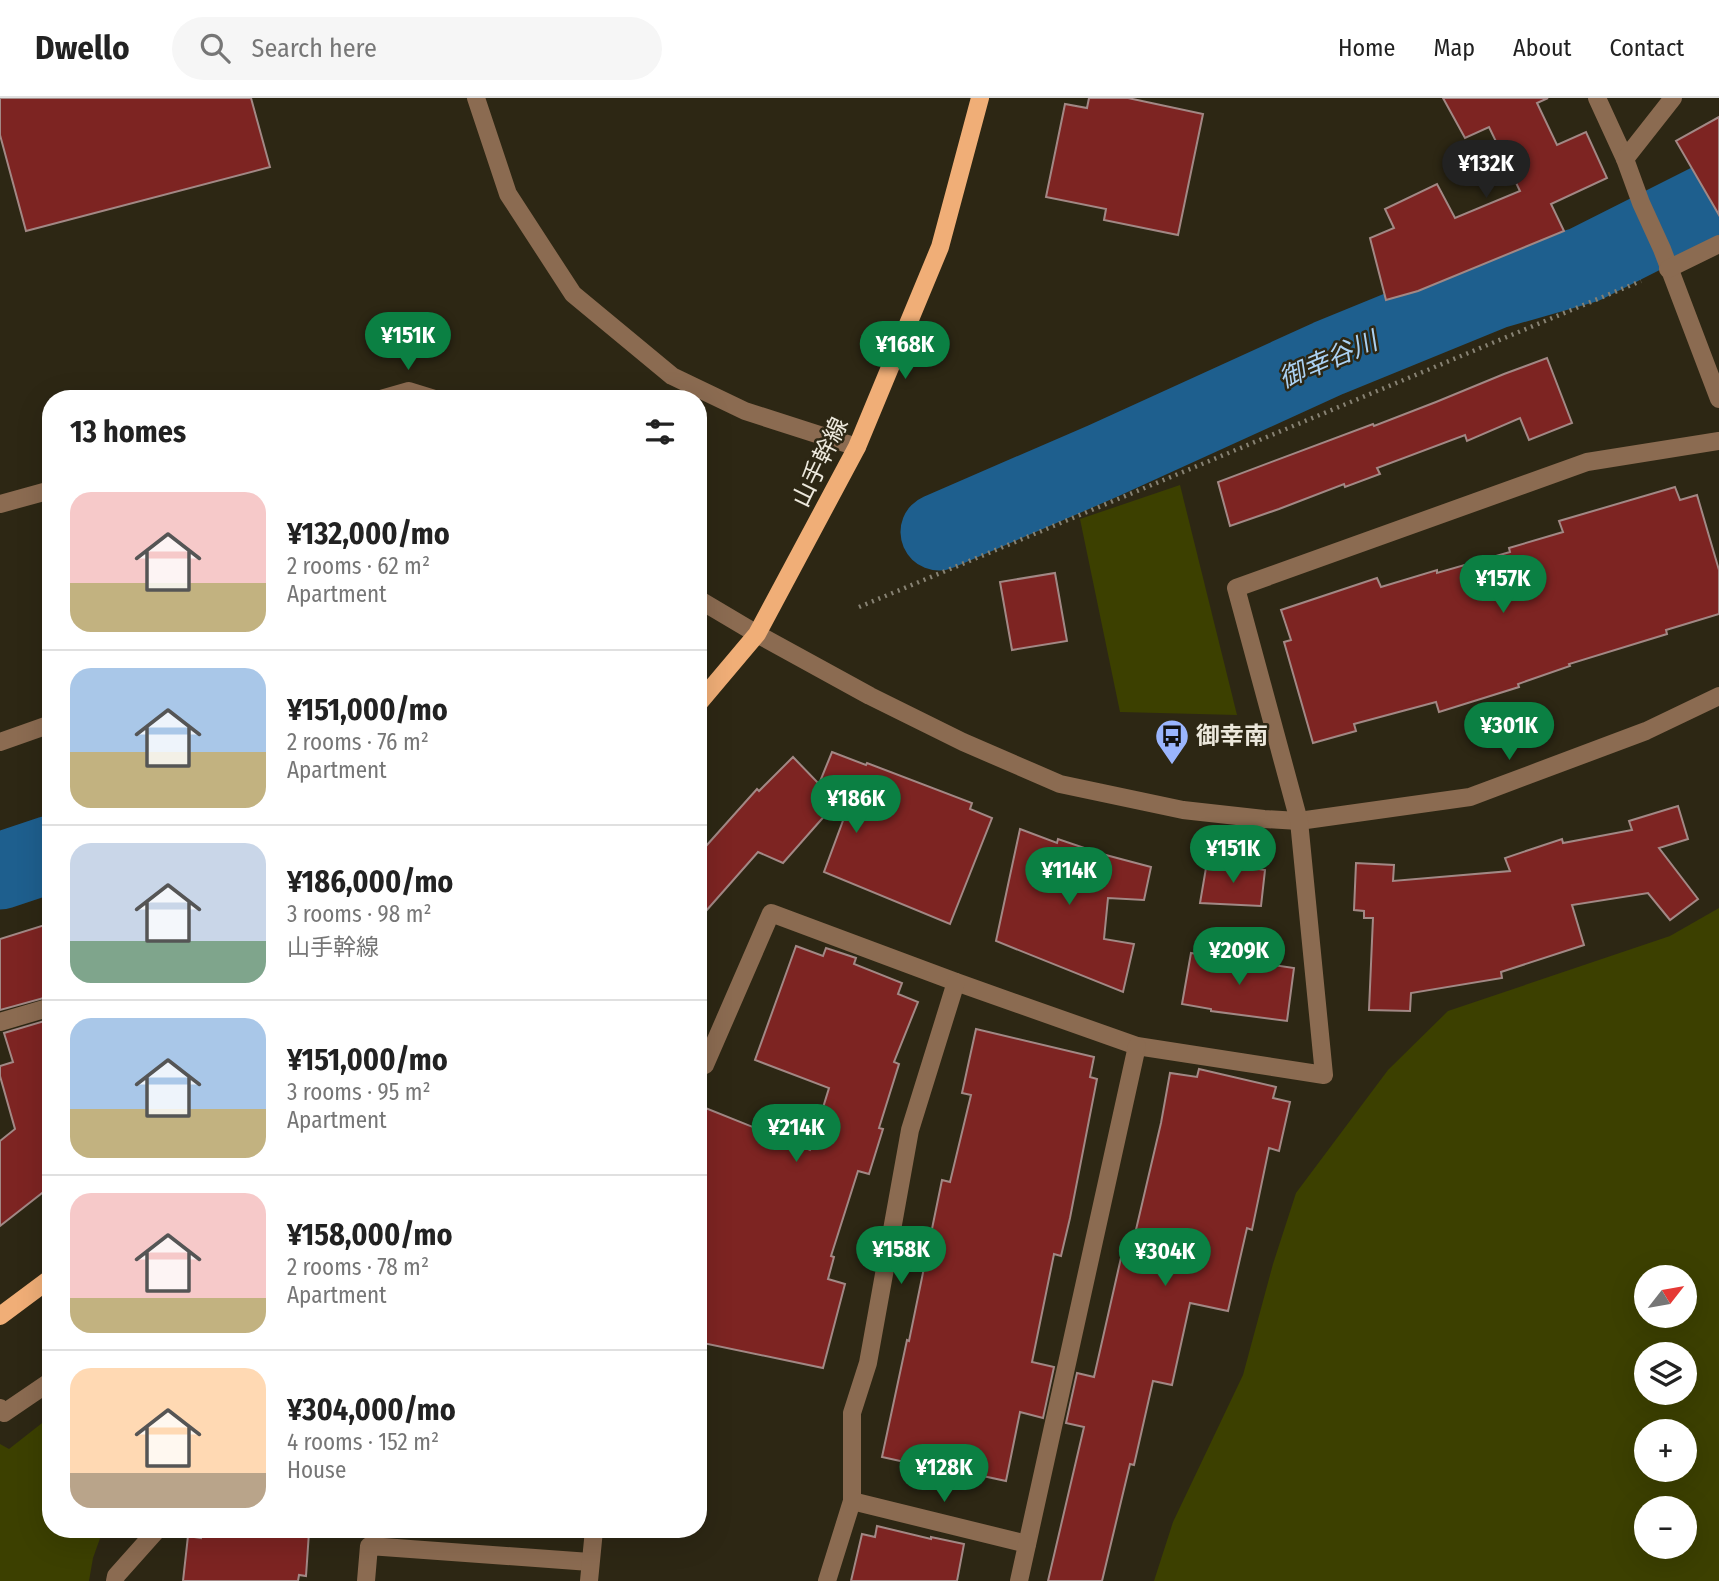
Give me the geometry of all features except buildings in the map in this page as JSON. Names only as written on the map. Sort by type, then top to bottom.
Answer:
[{"type":"main road","name":"山手幹線","points":[[707,693],[757,634],[857,447],[940,247],[980,98]]},
{"type":"main road","points":[[0,1316],[42,1285]]},
{"type":"street","points":[[476,98],[508,194],[573,293],[672,376],[701,390]]},
{"type":"street","points":[[1597,98],[1662,249],[1719,399]]},
{"type":"street","points":[[1625,159],[1673,98]]},
{"type":"street","points":[[1668,269],[1719,244]]},
{"type":"street","points":[[707,393],[745,411],[857,447]]},
{"type":"street","points":[[707,1060],[771,912],[956,982],[1138,1046],[1324,1075],[1298,821],[1236,588],[1587,461],[1719,441]]},
{"type":"street","points":[[0,504],[42,492]]},
{"type":"street","points":[[707,604],[882,702],[963,742],[1060,784],[1183,810],[1298,821],[1470,797],[1646,731],[1719,696]]},
{"type":"street","points":[[0,742],[42,727]]},
{"type":"street","points":[[827,1581],[852,1501],[852,1413],[868,1363],[910,1130],[956,982]]},
{"type":"street","points":[[0,1022],[42,1009]]},
{"type":"street","points":[[1019,1581],[1138,1046]]},
{"type":"street","points":[[0,1408],[4,1413],[42,1387]]},
{"type":"street","points":[[852,1501],[1027,1544]]},
{"type":"street","points":[[115,1581],[116,1576],[150,1538]]},
{"type":"street","points":[[589,1581],[593,1538]]},
{"type":"street","points":[[366,1581],[369,1546],[590,1562]]},
{"type":"path","points":[[859,607],[1668,269]]},
{"type":"shaded area","points":[[1180,485],[1237,715],[1120,712],[1080,519]]},
{"type":"shaded area","points":[[1719,908],[1719,1581],[1154,1581],[1173,1522],[1243,1375],[1273,1264],[1296,1193],[1388,1070],[1448,1011],[1670,936]]},
{"type":"shaded area","points":[[42,1423],[42,1538],[100,1538],[89,1581],[0,1581],[0,1444],[9,1449]]},
{"type":"waterway","name":"御幸谷川","points":[[939,532],[1329,358],[1493,291],[1584,265],[1719,197]]},
{"type":"waterway","points":[[0,871],[42,857]]},
{"type":"place","name":"御幸南","points":[[1172,766]]}]
